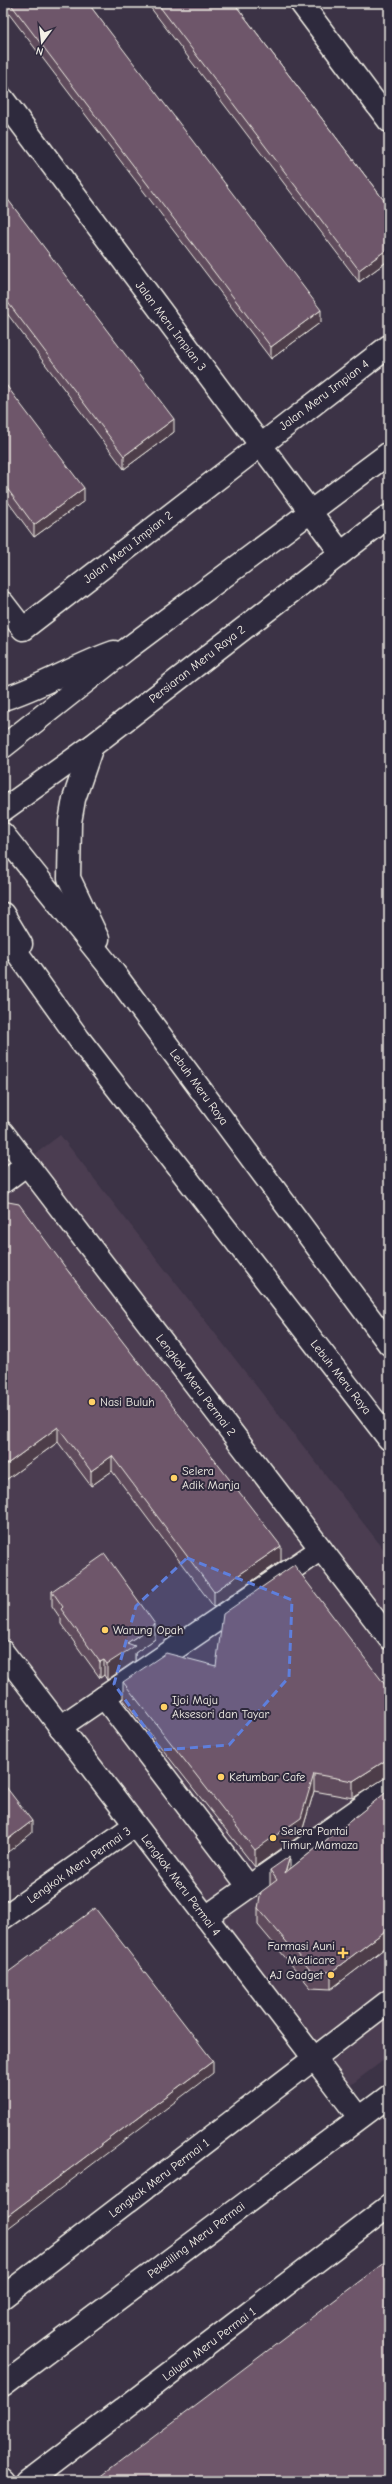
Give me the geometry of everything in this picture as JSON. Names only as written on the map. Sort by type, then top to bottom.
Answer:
[{"type":"street","points":[[301,3],[389,121]]},
{"type":"street","name":"Jalan Meru Impian 3","points":[[3,99],[259,445],[341,553]]},
{"type":"street","name":"Jalan Meru Impian 4","points":[[259,445],[389,346]]},
{"type":"street","name":"Jalan Meru Impian 2","points":[[3,603],[23,629],[259,445]]},
{"type":"street","points":[[3,747],[389,453]]},
{"type":"street","name":"Persiaran Meru Raya 2","points":[[3,810],[92,746],[389,516]]},
{"type":"street","points":[[3,699],[28,691],[89,661],[135,645]]},
{"type":"street","points":[[92,746],[74,799],[70,822],[69,878],[112,970]]},
{"type":"street","name":"Lebuh Meru Raya","points":[[3,834],[112,970],[389,1344]]},
{"type":"street","points":[[3,914],[79,1039]]},
{"type":"street","name":"Lebuh Meru Raya","points":[[3,933],[79,1039],[389,1439]]},
{"type":"street","name":"Lengkok Meru Permai 2","points":[[3,1133],[389,1638]]},
{"type":"street","points":[[3,1182],[27,1164]]},
{"type":"street","points":[[60,1727],[321,1549]]},
{"type":"street","name":"Lengkok Meru Permai 4","points":[[3,1652],[359,2117]]},
{"type":"street","points":[[104,1698],[249,1887]]},
{"type":"street","points":[[206,1917],[389,1788]]},
{"type":"street","name":"Lengkok Meru Permai 3","points":[[3,1918],[135,1825]]},
{"type":"street","points":[[315,2059],[389,2001]]},
{"type":"street","name":"Lengkok Meru Permai 1","points":[[3,2297],[315,2059]]},
{"type":"street","name":"Pekeliling Meru Permai","points":[[3,2385],[389,2096]]},
{"type":"street","name":"Laluan Meru Permai 1","points":[[29,2481],[389,2206]]},
{"type":"highlighted area","points":[[187,1558],[292,1600],[289,1677],[229,1745],[161,1750],[114,1684],[136,1606]]},
{"type":"shaded area","points":[[60,1135],[389,1556],[389,2056],[344,2090],[3,1653],[3,1179]]},
{"type":"building","points":[[10,3],[88,3],[321,310],[271,347]]},
{"type":"building","points":[[157,3],[234,3],[389,207],[389,248],[359,270]]},
{"type":"building","points":[[3,193],[174,419],[124,456],[3,296]]},
{"type":"building","points":[[3,381],[84,488],[34,525],[3,483]]},
{"type":"building","points":[[3,1201],[19,1204],[68,1271],[281,1546],[214,1592],[112,1456],[91,1471],[58,1427],[3,1467]]},
{"type":"building","points":[[105,1554],[155,1624],[127,1643],[135,1646],[107,1664],[104,1660],[100,1662],[61,1609],[63,1607],[52,1591]]},
{"type":"building","points":[[294,1565],[389,1690],[389,1759],[353,1781],[314,1774],[301,1818],[255,1850],[123,1682],[166,1653],[216,1666],[223,1614]]},
{"type":"building","points":[[3,1783],[32,1821],[3,1843]]},
{"type":"building","points":[[389,1790],[389,1928],[331,1972],[311,1971],[258,1908],[261,1892],[277,1880],[270,1870],[290,1856],[285,1873]]},
{"type":"building","points":[[95,1908],[213,2061],[3,2219],[3,1976]]},
{"type":"building","points":[[389,2259],[389,2481],[95,2481]]},
{"type":"place","name":"Nasi Buluh","points":[[92,1402]]},
{"type":"place","name":"Selera Adik Manja","points":[[174,1478]]},
{"type":"place","name":"Warung Opah","points":[[105,1630]]},
{"type":"place","name":"Ijoi Maju Aksesori dan Tayar","points":[[164,1707]]},
{"type":"place","name":"Ketumbar Cafe","points":[[221,1777]]},
{"type":"place","name":"Selera Pantai Timur Mamaza","points":[[273,1838]]},
{"type":"place","name":"Farmasi Auni Medicare","points":[[343,1953]]},
{"type":"place","name":"AJ Gadget","points":[[331,1975]]}]
